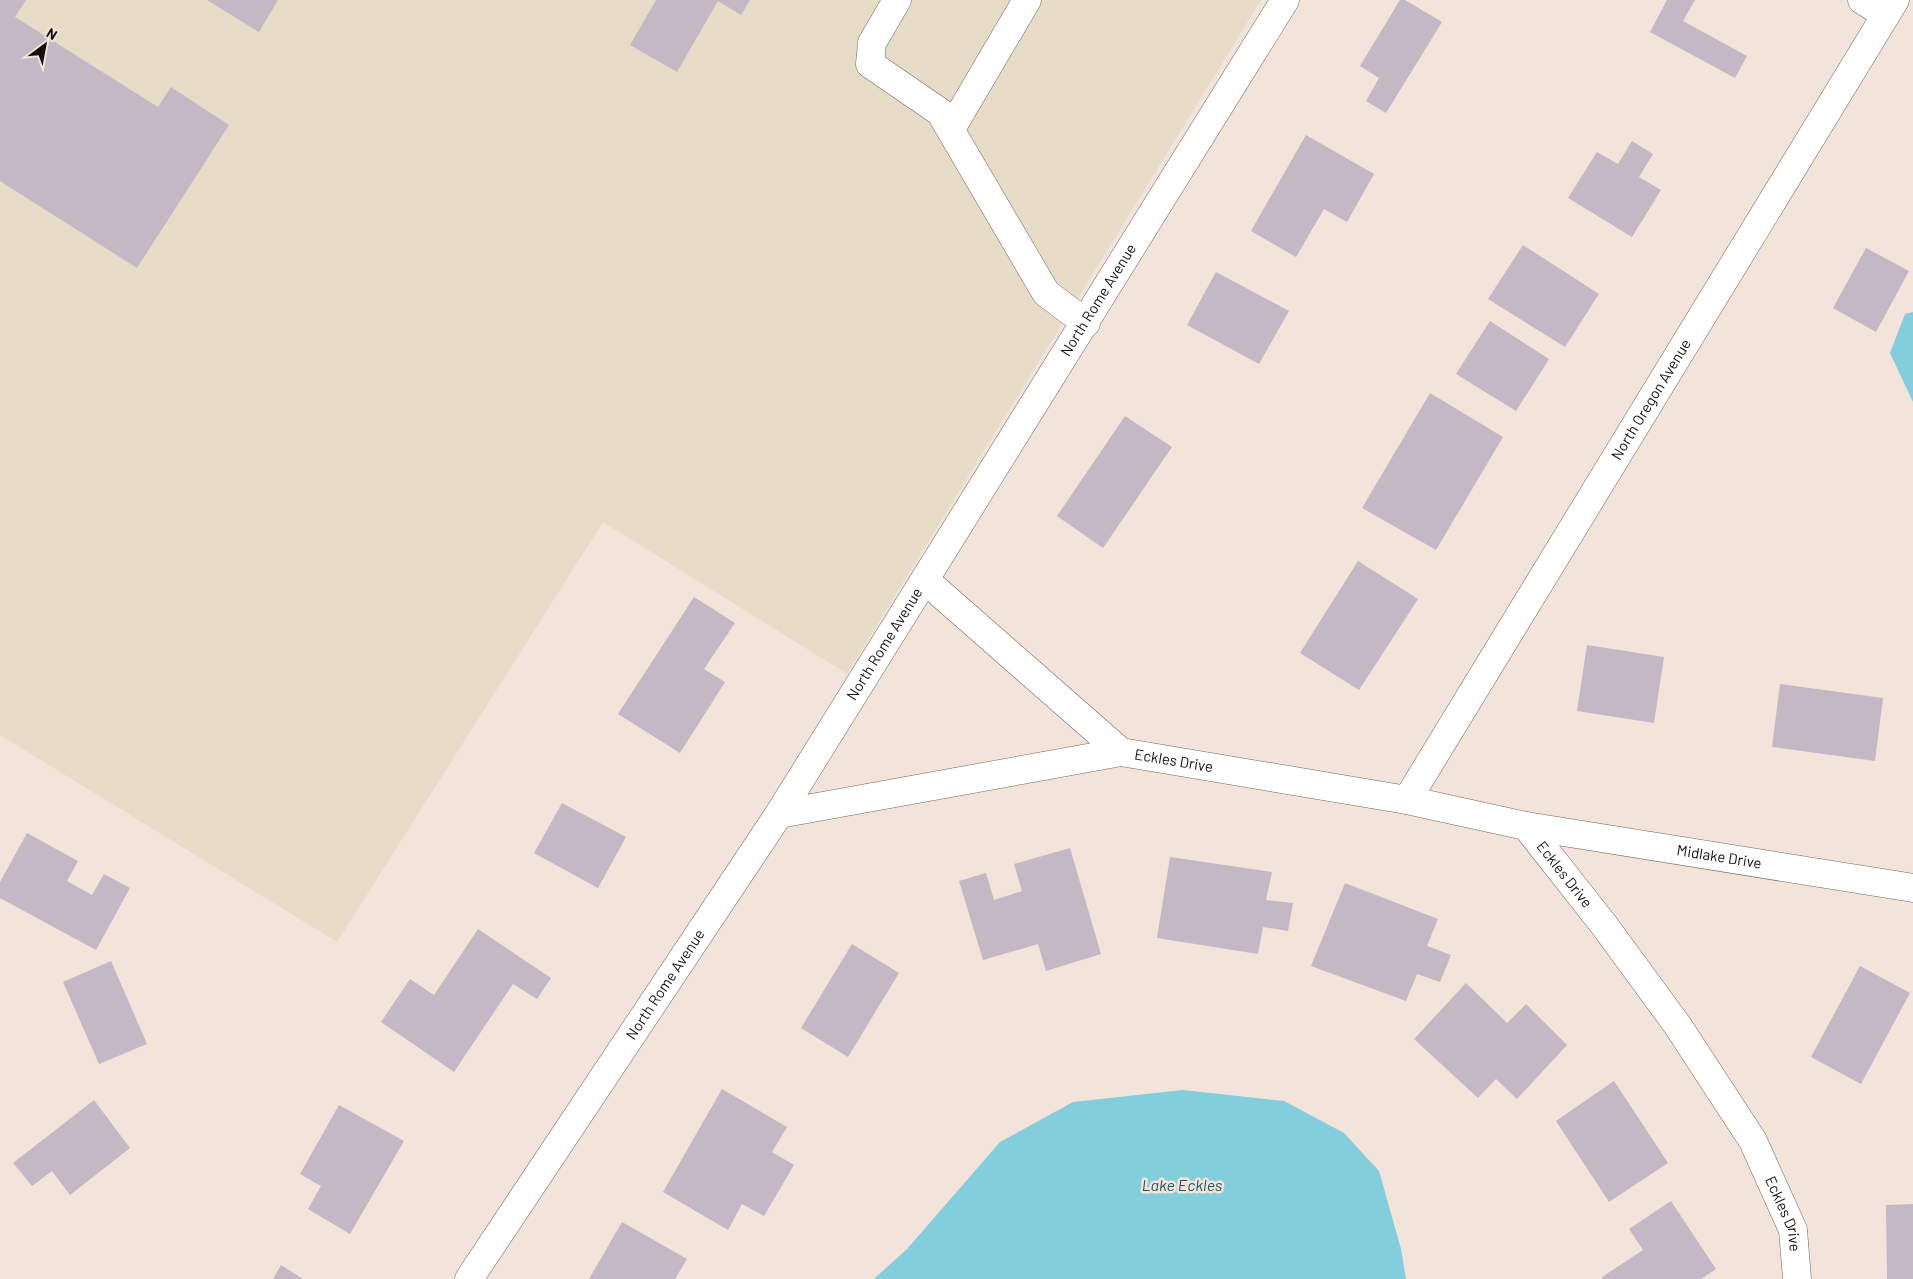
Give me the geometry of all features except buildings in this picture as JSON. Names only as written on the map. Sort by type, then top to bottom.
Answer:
[{"type":"street","points":[[897,0],[872,43],[870,64],[940,112],[1046,293],[1086,323]]},
{"type":"street","points":[[951,129],[1027,0]]},
{"type":"street","points":[[1862,0],[1890,7]]},
{"type":"street","name":"North Rome Avenue","points":[[470,1279],[779,814],[1086,323],[1274,4]]},
{"type":"street","name":"North Oregon Avenue","points":[[1407,800],[1890,7]]},
{"type":"street","name":"Eckles Drive","points":[[925,580],[1121,752]]},
{"type":"street","name":"Eckles Drive","points":[[779,814],[1121,752],[1407,800],[1526,826],[1604,925],[1678,1026],[1752,1140],[1793,1230],[1797,1279]]},
{"type":"street","name":"Midlake Drive","points":[[1526,826],[1913,888]]},
{"type":"shaded area","points":[[0,0],[1261,0],[847,674],[603,522],[337,942],[0,735]]},
{"type":"water","points":[[1913,312],[1913,402],[1890,353],[1905,314]]},
{"type":"water","name":"Lake Eckles","points":[[1183,1090],[1284,1101],[1344,1133],[1379,1171],[1401,1249],[1406,1279],[874,1279],[907,1249],[1000,1142],[1073,1102]]}]
